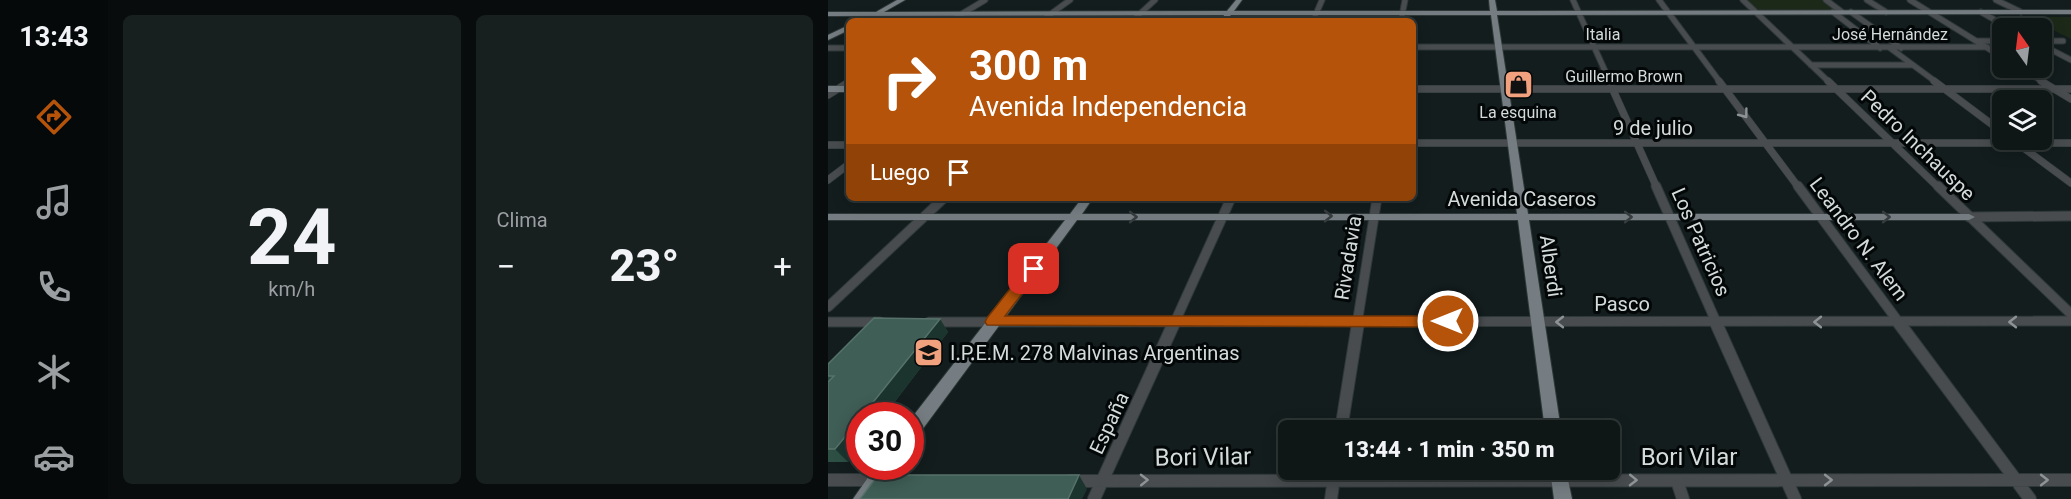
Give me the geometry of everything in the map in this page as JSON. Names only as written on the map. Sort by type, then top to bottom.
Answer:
[{"type":"main road","points":[[867,18],[902,0]]},
{"type":"main road","points":[[1226,18],[1239,0]]},
{"type":"main road","name":"Alberdi","points":[[1492,0],[1552,420]]},
{"type":"main road","points":[[828,14],[1229,14],[1402,17],[1579,13],[2071,12]]},
{"type":"main road","points":[[828,38],[846,29]]},
{"type":"main road","points":[[828,89],[846,89]]},
{"type":"main road","points":[[924,414],[1086,201]]},
{"type":"main road","name":"Avenida Caseros","points":[[828,217],[1969,217]]},
{"type":"main road","points":[[862,499],[879,480]]},
{"type":"main road","points":[[1560,480],[1563,499]]},
{"type":"street","points":[[955,18],[985,0]]},
{"type":"street","points":[[1045,18],[1070,0]]},
{"type":"street","points":[[1135,18],[1155,0]]},
{"type":"street","points":[[1314,17],[1322,0]]},
{"type":"street","points":[[1402,17],[1405,0]]},
{"type":"street","name":"Los Patricios","points":[[1574,0],[1795,499]]},
{"type":"street","name":"Leandro N. Alem","points":[[1659,0],[2030,499]]},
{"type":"street","name":"Pedro Inchauspe","points":[[1743,0],[2071,314]]},
{"type":"street","points":[[1826,0],[1842,12]]},
{"type":"street","points":[[1868,0],[1886,12]]},
{"type":"street","points":[[1910,0],[1992,50]]},
{"type":"street","points":[[1996,0],[2021,12]]},
{"type":"street","points":[[1833,12],[1880,48]]},
{"type":"street","points":[[1851,12],[1901,48]]},
{"type":"street","points":[[1981,12],[1992,18]]},
{"type":"street","name":"José Hernández","points":[[1977,41],[1992,41]]},
{"type":"street","points":[[2052,42],[2063,41]]},
{"type":"street","name":"Italia","points":[[1416,47],[1793,48]]},
{"type":"street","name":"José Hernández","points":[[1793,48],[1987,47]]},
{"type":"street","points":[[828,48],[846,48]]},
{"type":"street","points":[[1890,48],[1992,124]]},
{"type":"street","points":[[2052,49],[2071,60]]},
{"type":"street","points":[[1810,65],[1913,65]]},
{"type":"street","points":[[2036,78],[2071,99]]},
{"type":"street","points":[[828,95],[846,84]]},
{"type":"street","name":"Guillermo Brown","points":[[1416,89],[2071,89]]},
{"type":"street","name":"9 de julio","points":[[1416,144],[1893,144],[1992,142]]},
{"type":"street","name":"9 de julio","points":[[2052,142],[2071,143]]},
{"type":"street","points":[[828,145],[846,145]]},
{"type":"street","points":[[2027,150],[2071,183]]},
{"type":"street","points":[[828,180],[846,166]]},
{"type":"street","points":[[828,307],[941,201]]},
{"type":"street","name":"España","points":[[1094,499],[1230,201]]},
{"type":"street","name":"Rivadavia","points":[[1343,420],[1377,201]]},
{"type":"street","points":[[1969,217],[2071,216]]},
{"type":"street","name":"Pasco","points":[[922,322],[2071,321]]},
{"type":"street","points":[[828,322],[887,322]]},
{"type":"street","name":"Bori Vilar","points":[[1054,481],[1278,476]]},
{"type":"street","name":"Bori Vilar","points":[[1620,478],[1677,481],[2071,480]]},
{"type":"street","points":[[828,480],[846,479]]},
{"type":"street","points":[[1331,499],[1334,480]]},
{"type":"street","points":[[1677,481],[1683,499]]},
{"type":"green space","points":[[1747,0],[1823,0],[1839,11],[1760,12]]},
{"type":"green space","points":[[2027,17],[2071,17],[2071,39],[2052,30],[2052,18]]},
{"type":"building","points":[[874,318],[940,319],[873,402],[846,402],[846,436],[835,449],[828,449],[828,382],[834,376],[828,376],[828,364]]},
{"type":"building","points":[[924,475],[1079,475],[1068,499],[860,499],[874,480],[924,480]]},
{"type":"place","name":"La esquina","points":[[1518,84]]},
{"type":"place","name":"I.P.E.M. 278 Malvinas Argentinas","points":[[929,353]]},
{"type":"route","points":[[1034,269],[993,322],[1448,321]]}]
